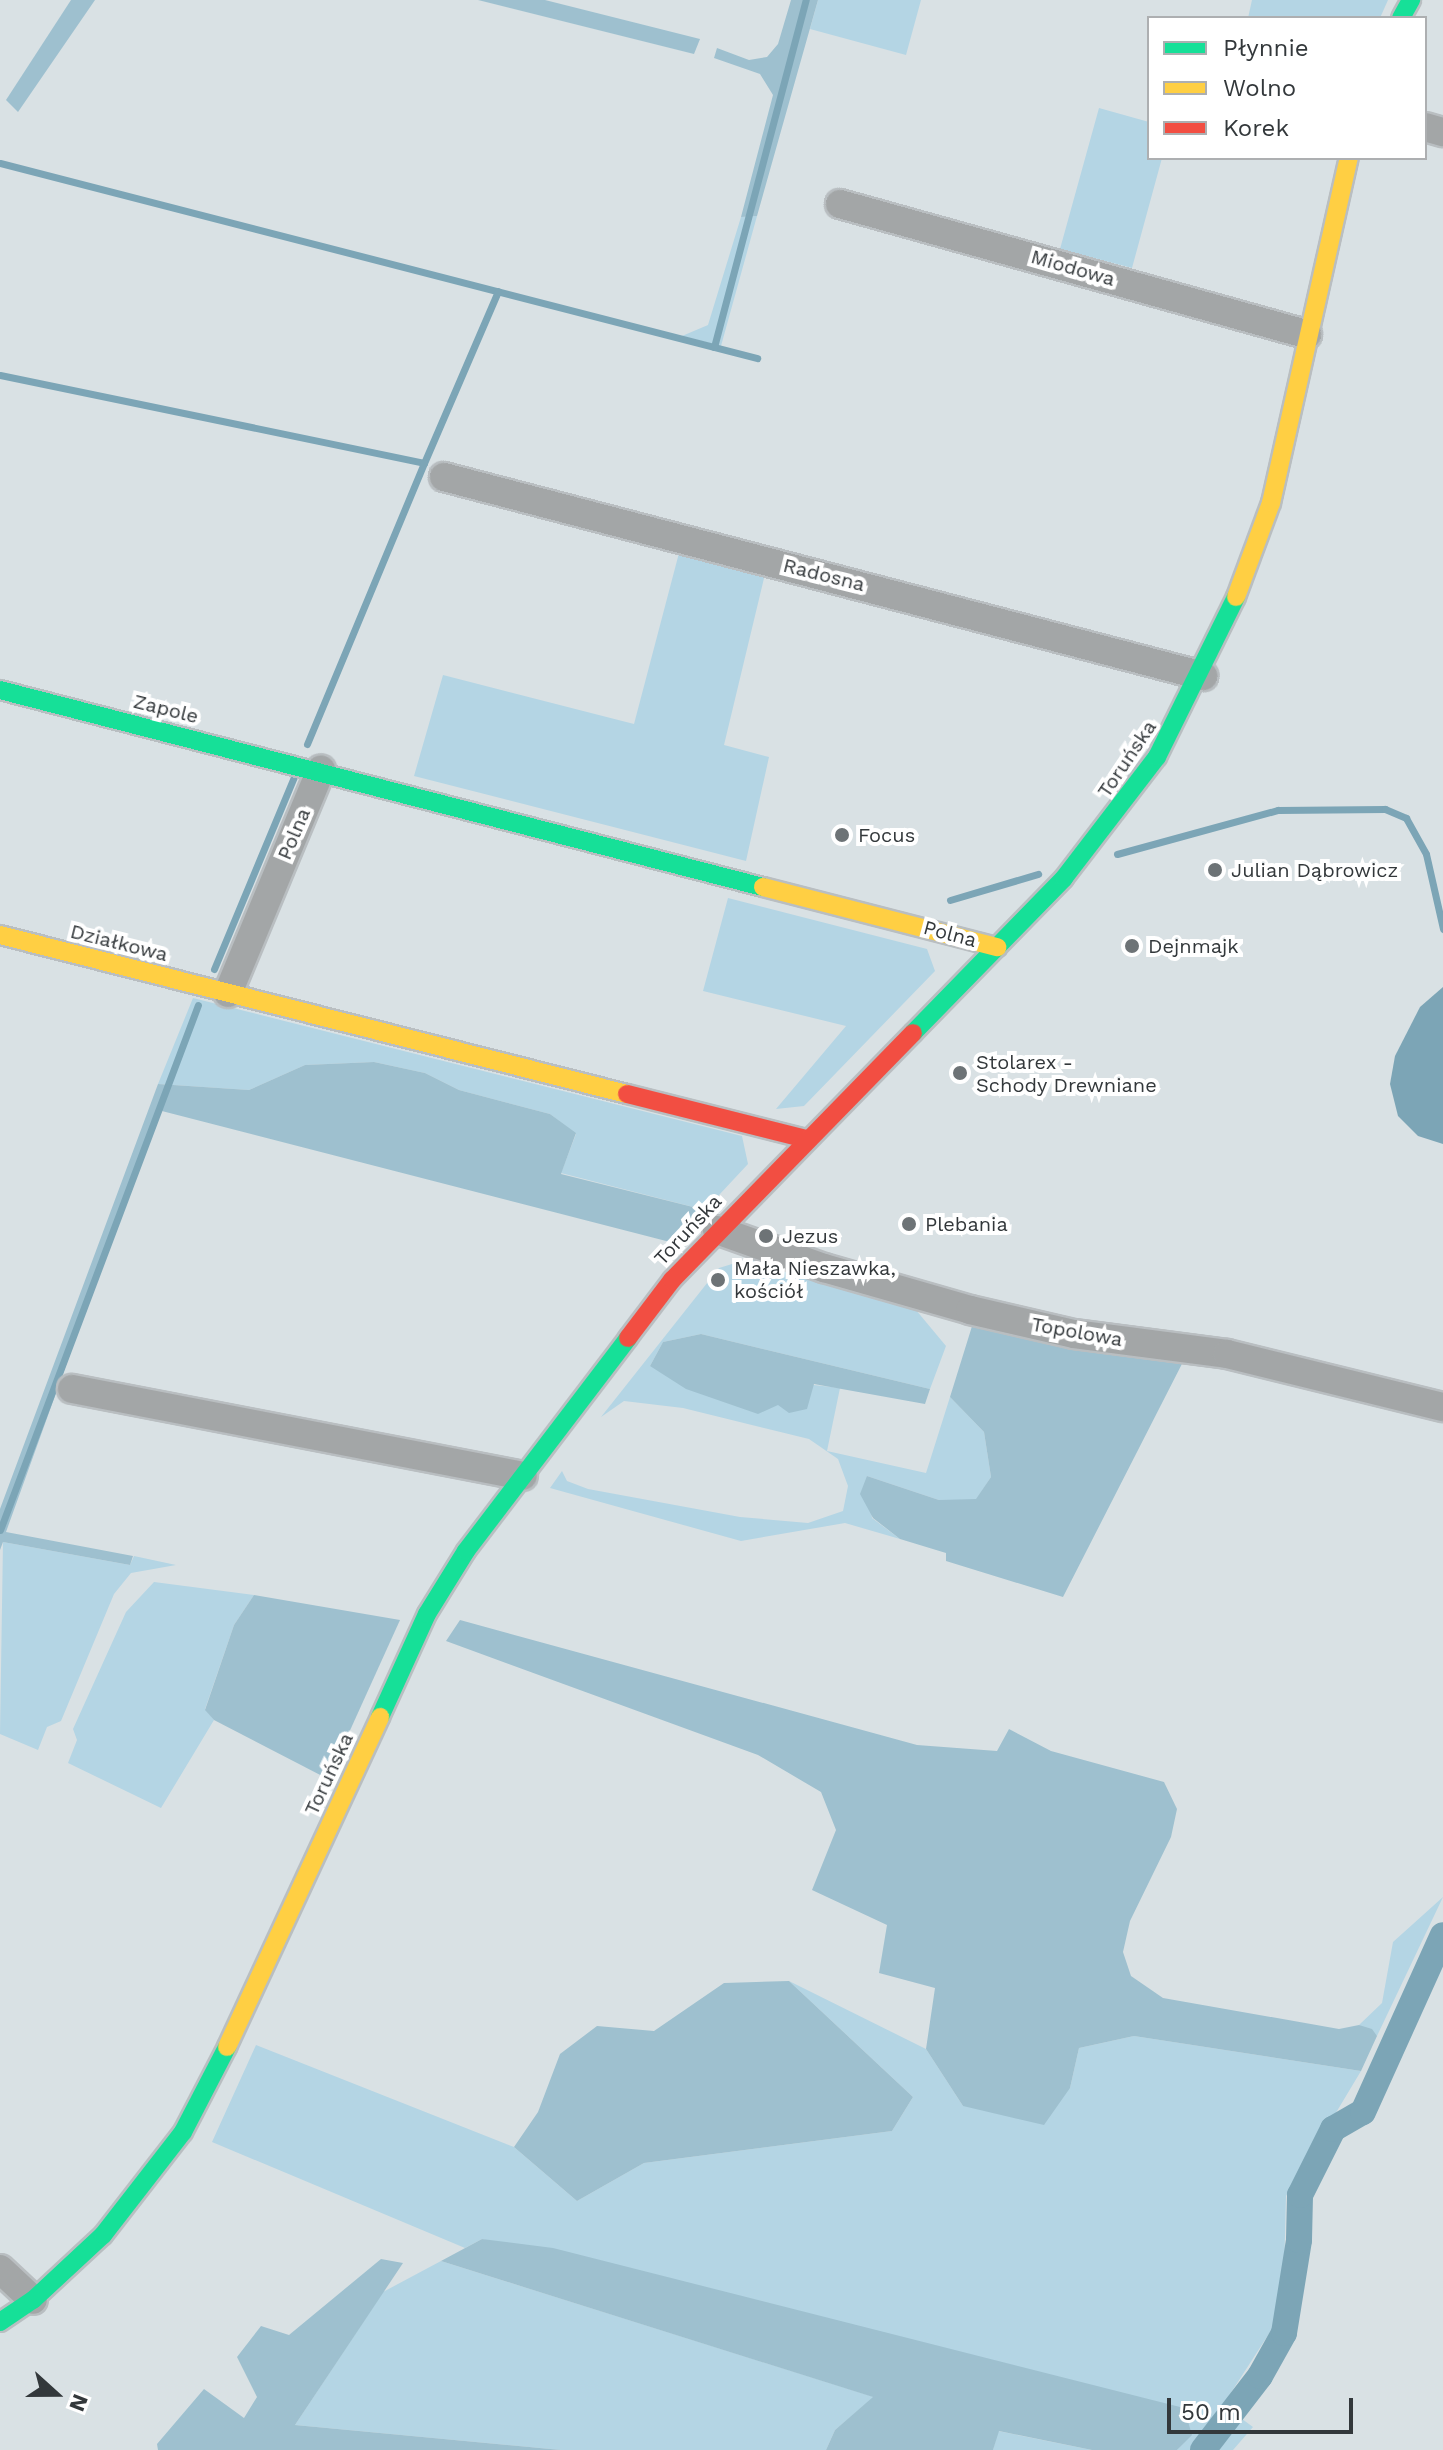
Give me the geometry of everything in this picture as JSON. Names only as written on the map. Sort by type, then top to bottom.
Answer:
[{"type":"main road","name":"Toruńska","points":[[0,2322],[33,2300],[109,2228],[187,2126],[427,1614],[523,1476],[635,1324],[717,1230],[997,947],[1106,829],[1157,757],[1203,676],[1271,503],[1349,160]]},
{"type":"main road","name":"Zapole","points":[[0,690],[321,770]]},
{"type":"main road","name":"Polna","points":[[321,770],[997,947]]},
{"type":"main road","name":"Działkowa","points":[[0,935],[228,993]]},
{"type":"main road","points":[[228,993],[806,1139]]},
{"type":"street","name":"Miodowa","points":[[840,204],[1307,334]]},
{"type":"street","name":"Radosna","points":[[444,477],[1203,676]]},
{"type":"street","name":"Polna","points":[[228,993],[321,770]]},
{"type":"street","name":"Topolowa","points":[[717,1230],[824,1268],[970,1310],[1074,1334],[1227,1354],[1443,1407]]},
{"type":"street","points":[[72,1389],[523,1476]]},
{"type":"street","points":[[0,2269],[33,2300]]},
{"type":"shaded area","points":[[71,0],[95,0],[18,112],[6,100]]},
{"type":"shaded area","points":[[478,0],[545,0],[700,39],[694,54]]},
{"type":"shaded area","points":[[791,0],[818,0],[757,216],[741,217],[773,95],[760,74],[714,58],[717,48],[749,60],[767,57],[778,44]]},
{"type":"shaded area","points":[[818,0],[921,0],[906,55],[810,29]]},
{"type":"shaded area","points":[[1252,0],[1388,0],[1381,16],[1248,16]]},
{"type":"shaded area","points":[[1099,108],[1147,121],[1147,160],[1161,160],[1132,268],[1060,249]]},
{"type":"shaded area","points":[[757,216],[721,346],[682,336],[708,325],[741,217]]},
{"type":"shaded area","points":[[679,553],[765,574],[724,745],[769,757],[746,861],[414,776],[443,675],[634,724]]},
{"type":"shaded area","points":[[728,898],[927,949],[935,971],[804,1106],[776,1109],[846,1026],[703,991]]},
{"type":"shaded area","points":[[1443,987],[1443,1144],[1418,1136],[1398,1116],[1390,1084],[1395,1056],[1420,1007]]},
{"type":"shaded area","points":[[193,998],[742,1136],[748,1164],[705,1210],[561,1173],[576,1134],[550,1114],[459,1090],[425,1073],[374,1062],[305,1065],[249,1090],[158,1084]]},
{"type":"shaded area","points":[[374,1062],[425,1073],[459,1090],[550,1114],[576,1133],[561,1174],[705,1210],[670,1242],[158,1110],[6,1532],[133,1556],[130,1565],[3,1542],[0,1550],[0,1509],[158,1084],[249,1090],[305,1065]]},
{"type":"shaded area","points":[[758,1256],[916,1310],[946,1346],[930,1389],[701,1334],[663,1342],[650,1366],[840,1388],[827,1451],[926,1473],[950,1397],[984,1432],[991,1477],[976,1500],[939,1500],[867,1476],[872,1518],[900,1539],[845,1523],[741,1541],[550,1488],[562,1471],[567,1481],[588,1489],[740,1517],[808,1523],[843,1511],[848,1486],[838,1459],[809,1439],[683,1408],[624,1401],[601,1417],[719,1268]]},
{"type":"shaded area","points":[[973,1323],[1056,1345],[1186,1356],[1063,1597],[946,1561],[946,1553],[900,1539],[873,1518],[860,1494],[867,1476],[939,1500],[976,1499],[991,1477],[984,1432],[950,1397]]},
{"type":"shaded area","points":[[701,1334],[930,1389],[925,1404],[814,1384],[807,1409],[789,1413],[778,1405],[758,1414],[686,1389],[650,1366],[663,1342]]},
{"type":"shaded area","points":[[3,1542],[130,1565],[134,1556],[176,1565],[131,1573],[114,1594],[61,1721],[47,1727],[38,1750],[0,1734]]},
{"type":"shaded area","points":[[154,1582],[254,1595],[234,1625],[205,1709],[214,1720],[161,1808],[68,1763],[77,1740],[73,1729],[126,1612]]},
{"type":"shaded area","points":[[254,1595],[400,1620],[328,1779],[214,1720],[205,1710],[234,1625]]},
{"type":"shaded area","points":[[460,1620],[917,1745],[997,1751],[1009,1729],[1051,1751],[1164,1782],[1177,1809],[1171,1837],[1130,1921],[1123,1952],[1131,1976],[1163,1998],[1339,2029],[1359,2025],[1372,2029],[1377,2036],[1361,2071],[1134,2036],[1079,2048],[1070,2088],[1044,2125],[963,2106],[926,2049],[935,1988],[879,1973],[887,1925],[812,1890],[836,1830],[821,1792],[758,1755],[446,1641]]},
{"type":"shaded area","points":[[1443,1897],[1377,2036],[1359,2025],[1382,2003],[1393,1942]]},
{"type":"shaded area","points":[[789,1981],[926,2049],[963,2106],[1070,2088],[1079,2048],[1134,2036],[1361,2071],[1286,2196],[1283,2312],[1223,2405],[1253,2427],[1233,2450],[1177,2450],[1191,2435],[482,2239],[465,2248],[212,2142],[256,2045],[514,2147],[577,2201],[644,2163],[892,2131],[913,2097]]},
{"type":"shaded area","points":[[789,1981],[913,2097],[892,2131],[644,2163],[577,2201],[514,2147],[538,2112],[560,2054],[597,2026],[654,2031],[724,1983]]},
{"type":"shaded area","points":[[482,2239],[553,2248],[1184,2408],[1192,2435],[1177,2450],[1092,2450],[999,2431],[993,2450],[826,2450],[835,2430],[873,2397],[441,2261]]},
{"type":"shaded area","points":[[381,2259],[403,2263],[295,2425],[561,2450],[158,2450],[157,2444],[204,2389],[244,2418],[257,2397],[237,2357],[261,2326],[289,2335]]},
{"type":"shaded area","points":[[441,2261],[874,2397],[835,2430],[826,2450],[561,2450],[295,2425],[383,2292]]},
{"type":"shaded area","points":[[998,2431],[1092,2450],[993,2450]]},
{"type":"waterway","points":[[714,347],[806,0]]},
{"type":"waterway","points":[[0,163],[757,358]]},
{"type":"waterway","points":[[0,375],[424,463],[498,291]]},
{"type":"waterway","points":[[307,744],[424,463]]},
{"type":"waterway","points":[[214,969],[294,777]]},
{"type":"waterway","points":[[1117,854],[1278,810],[1385,809],[1406,818],[1426,854],[1443,929]]},
{"type":"waterway","points":[[950,900],[1038,874]]},
{"type":"waterway","points":[[0,1530],[198,1005]]},
{"type":"waterway","points":[[1203,2450],[1260,2376],[1284,2333],[1299,2240],[1300,2195],[1333,2129],[1363,2112],[1443,1935]]},
{"type":"traffic: fast","points":[[1402,16],[1411,0]]},
{"type":"traffic: fast","points":[[913,1033],[1064,878],[1157,757],[1236,597]]},
{"type":"traffic: fast","points":[[0,690],[763,887]]},
{"type":"traffic: fast","points":[[380,1717],[427,1614],[466,1551],[628,1338]]},
{"type":"traffic: fast","points":[[0,2322],[33,2300],[103,2235],[183,2132],[227,2047]]},
{"type":"traffic: slow","points":[[1236,597],[1271,503],[1349,160]]},
{"type":"traffic: slow","points":[[763,887],[997,947]]},
{"type":"traffic: slow","points":[[0,935],[627,1094]]},
{"type":"traffic: slow","points":[[227,2047],[380,1717]]},
{"type":"traffic: jam","points":[[628,1338],[672,1280],[913,1033]]},
{"type":"traffic: jam","points":[[627,1094],[806,1139]]},
{"type":"place","name":"Focus","points":[[842,835]]},
{"type":"place","name":"Julian Dąbrowicz","points":[[1215,870]]},
{"type":"place","name":"Dejnmajk","points":[[1132,946]]},
{"type":"place","name":"Stolarex - Schody Drewniane","points":[[960,1073]]},
{"type":"place","name":"Plebania","points":[[909,1224]]},
{"type":"place","name":"Jezus","points":[[766,1236]]},
{"type":"place","name":"Mała Nieszawka, kościół","points":[[718,1280]]}]
